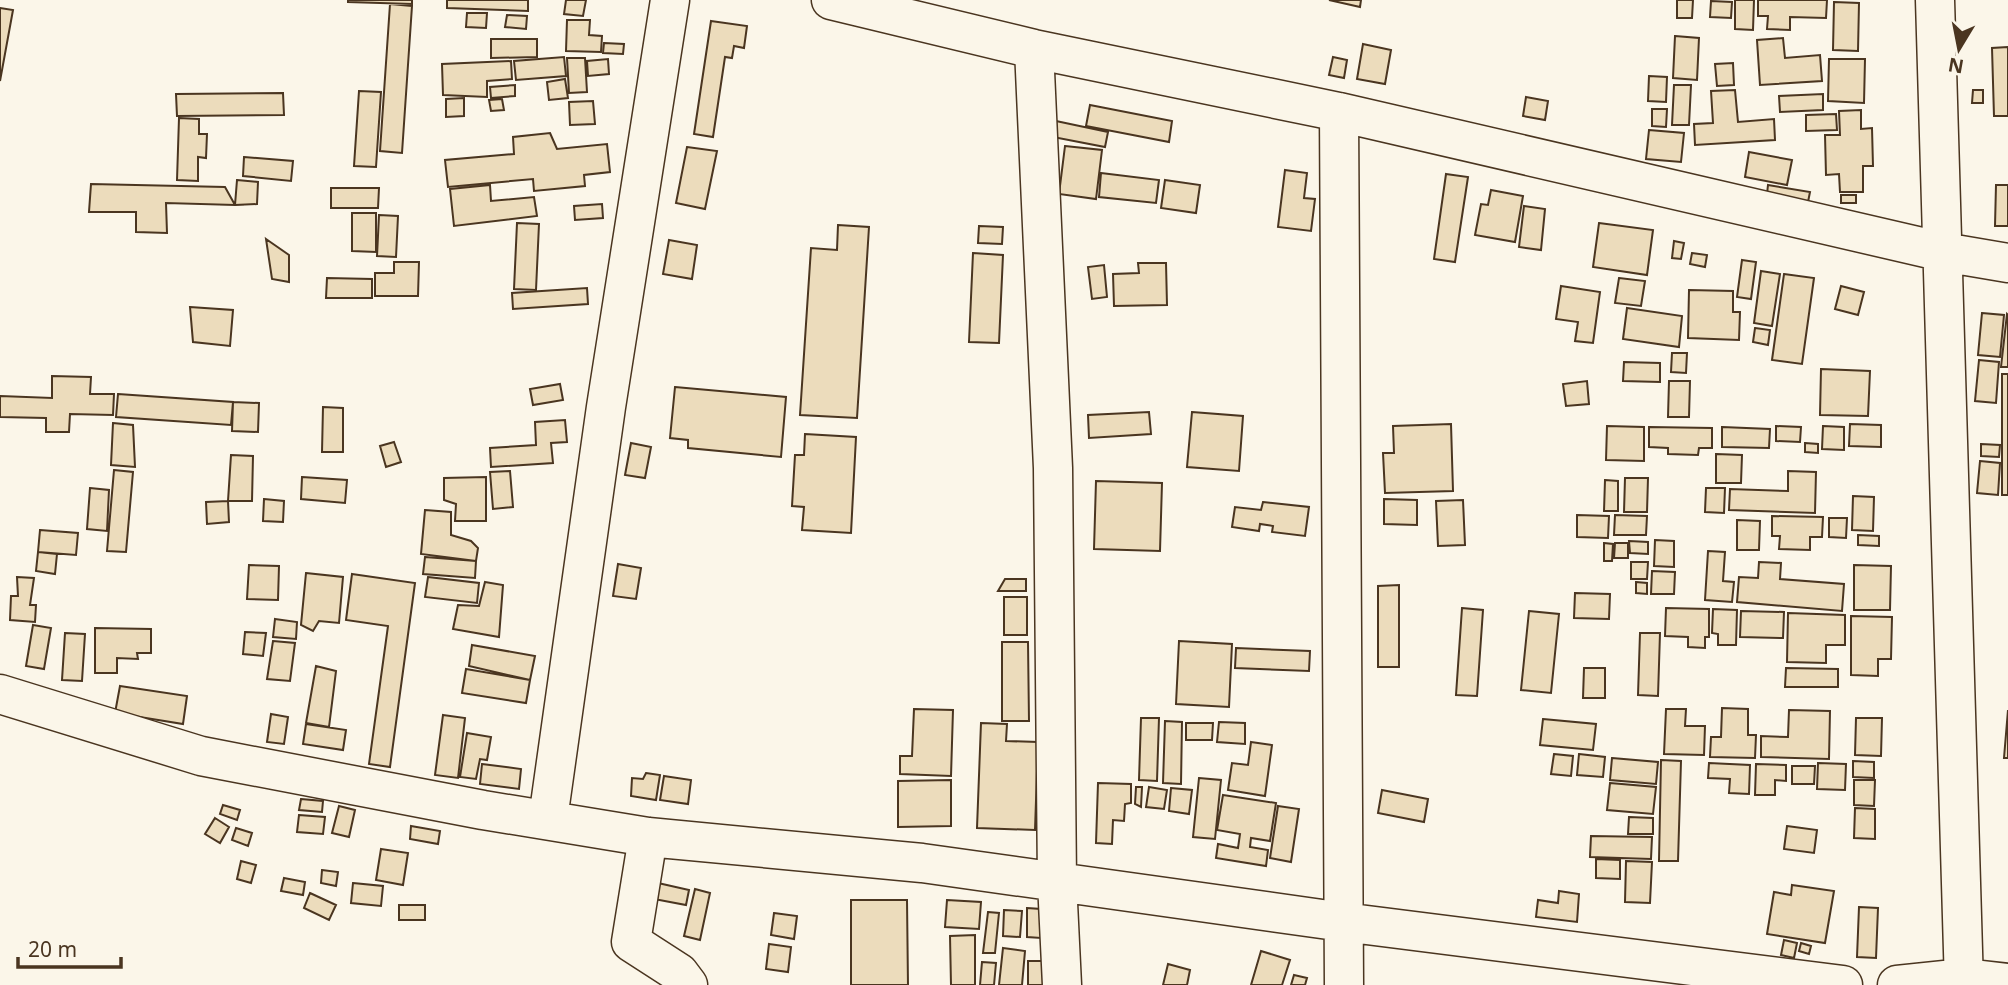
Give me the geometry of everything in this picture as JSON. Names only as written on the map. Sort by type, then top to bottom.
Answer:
[{"type":"street","points":[[548,819],[608,394],[670,0]]},
{"type":"street","points":[[831,0],[1034,49],[1339,112],[1943,252],[2008,263]]},
{"type":"street","points":[[1935,0],[1964,981]]},
{"type":"street","points":[[1034,49],[1053,468],[1057,882],[1062,985]]},
{"type":"street","points":[[1339,112],[1345,985]]},
{"type":"street","points":[[0,694],[201,756],[484,810],[648,837],[922,863],[1343,922],[1843,985]]},
{"type":"street","points":[[648,837],[631,942],[679,973],[688,985]]},
{"type":"street","points":[[1897,985],[1964,981],[2008,983]]},
{"type":"building","points":[[412,0],[412,4],[348,2]]},
{"type":"building","points":[[447,0],[528,0],[528,11],[447,8]]},
{"type":"building","points":[[566,0],[586,0],[583,16],[564,14]]},
{"type":"building","points":[[1329,0],[1361,0],[1360,7]]},
{"type":"building","points":[[1677,0],[1693,0],[1692,18],[1677,18]]},
{"type":"building","points":[[1735,0],[1754,0],[1753,30],[1735,29]]},
{"type":"building","points":[[1758,0],[1827,0],[1826,18],[1790,17],[1790,30],[1767,29],[1768,16],[1758,16]]},
{"type":"building","points":[[1711,1],[1732,2],[1731,18],[1710,17]]},
{"type":"building","points":[[1834,2],[1859,3],[1858,51],[1833,50]]},
{"type":"building","points":[[390,4],[412,6],[402,153],[380,151]]},
{"type":"building","points":[[0,8],[13,10],[0,81]]},
{"type":"building","points":[[467,13],[487,13],[486,28],[466,27]]},
{"type":"building","points":[[507,15],[527,16],[526,29],[505,27]]},
{"type":"building","points":[[567,20],[590,20],[589,35],[602,36],[601,52],[566,51]]},
{"type":"building","points":[[711,21],[747,26],[744,48],[734,46],[732,58],[725,57],[713,137],[694,134]]},
{"type":"building","points":[[1675,36],[1699,38],[1697,80],[1673,78]]},
{"type":"building","points":[[1783,38],[1785,58],[1820,55],[1822,81],[1760,85],[1757,40]]},
{"type":"building","points":[[491,39],[537,39],[537,57],[491,58]]},
{"type":"building","points":[[604,43],[624,44],[623,54],[603,53]]},
{"type":"building","points":[[1363,44],[1391,50],[1385,84],[1357,79]]},
{"type":"building","points":[[2008,47],[2008,116],[1994,116],[1992,48]]},
{"type":"building","points":[[564,57],[566,76],[516,80],[514,61]]},
{"type":"building","points":[[1333,57],[1347,60],[1344,78],[1329,75]]},
{"type":"building","points":[[567,58],[585,58],[587,92],[569,93]]},
{"type":"building","points":[[608,59],[609,74],[588,76],[587,61]]},
{"type":"building","points":[[1829,59],[1865,59],[1864,103],[1828,101]]},
{"type":"building","points":[[511,61],[512,79],[487,81],[487,97],[443,95],[442,64]]},
{"type":"building","points":[[1733,63],[1734,85],[1717,86],[1715,64]]},
{"type":"building","points":[[1649,76],[1667,77],[1666,102],[1648,101]]},
{"type":"building","points":[[565,79],[568,98],[549,100],[547,82]]},
{"type":"building","points":[[515,85],[515,96],[491,98],[490,87]]},
{"type":"building","points":[[1674,85],[1691,85],[1689,125],[1672,125]]},
{"type":"building","points":[[1735,90],[1738,122],[1774,119],[1775,140],[1695,145],[1694,124],[1713,123],[1711,91]]},
{"type":"building","points":[[1973,90],[1983,90],[1983,103],[1972,103]]},
{"type":"building","points":[[359,91],[381,92],[376,167],[354,166]]},
{"type":"building","points":[[283,93],[284,115],[177,116],[176,94]]},
{"type":"building","points":[[1823,94],[1823,110],[1780,112],[1779,96]]},
{"type":"building","points":[[1526,97],[1548,101],[1545,120],[1523,116]]},
{"type":"building","points":[[464,98],[464,116],[446,117],[446,99]]},
{"type":"building","points":[[502,99],[504,110],[491,111],[489,100]]},
{"type":"building","points":[[593,101],[595,124],[570,125],[569,102]]},
{"type":"building","points":[[1090,105],[1172,121],[1169,142],[1086,126]]},
{"type":"building","points":[[1652,109],[1667,109],[1666,127],[1652,126]]},
{"type":"building","points":[[1861,110],[1861,129],[1872,128],[1873,166],[1863,166],[1863,192],[1840,192],[1839,174],[1826,175],[1825,135],[1840,135],[1839,111]]},
{"type":"building","points":[[1836,114],[1837,130],[1806,131],[1806,115]]},
{"type":"building","points":[[179,118],[199,119],[199,134],[207,134],[206,158],[198,157],[198,181],[177,180]]},
{"type":"building","points":[[1056,121],[1108,132],[1105,147],[1053,137]]},
{"type":"building","points":[[1649,130],[1684,133],[1681,162],[1646,159]]},
{"type":"building","points":[[550,133],[557,149],[607,144],[610,172],[584,175],[585,186],[534,191],[533,179],[448,187],[445,160],[514,154],[513,137]]},
{"type":"building","points":[[1065,146],[1102,150],[1096,199],[1059,194]]},
{"type":"building","points":[[687,147],[717,151],[705,209],[676,203]]},
{"type":"building","points":[[1749,152],[1792,160],[1787,185],[1745,177]]},
{"type":"building","points":[[244,157],[293,161],[291,181],[243,176]]},
{"type":"building","points":[[1285,170],[1307,173],[1304,198],[1315,199],[1311,231],[1278,227]]},
{"type":"building","points":[[1101,173],[1159,180],[1156,203],[1099,197]]},
{"type":"building","points":[[1446,174],[1468,177],[1455,262],[1434,259]]},
{"type":"building","points":[[237,180],[258,182],[257,204],[235,205]]},
{"type":"building","points":[[1165,180],[1200,185],[1196,213],[1161,208]]},
{"type":"building","points":[[91,184],[225,187],[235,205],[166,203],[167,233],[136,232],[136,212],[89,212]]},
{"type":"building","points":[[490,185],[491,201],[534,197],[537,216],[454,226],[450,189]]},
{"type":"building","points":[[1768,185],[1810,192],[1808,202],[1767,194]]},
{"type":"building","points":[[1996,185],[2008,185],[2008,226],[1995,226]]},
{"type":"building","points":[[331,188],[379,188],[378,208],[331,208]]},
{"type":"building","points":[[1491,190],[1523,196],[1515,242],[1475,235],[1481,204],[1488,205]]},
{"type":"building","points":[[1841,195],[1856,195],[1856,203],[1841,203]]},
{"type":"building","points":[[602,204],[603,218],[575,220],[574,206]]},
{"type":"building","points":[[1524,206],[1545,209],[1541,250],[1519,247]]},
{"type":"building","points":[[352,213],[376,213],[376,252],[352,251]]},
{"type":"building","points":[[379,215],[398,216],[396,257],[377,256]]},
{"type":"building","points":[[517,223],[539,224],[536,290],[514,289]]},
{"type":"building","points":[[1599,223],[1653,230],[1647,275],[1593,267]]},
{"type":"building","points":[[838,225],[869,227],[857,418],[800,415],[811,248],[837,250]]},
{"type":"building","points":[[979,226],[1003,227],[1002,244],[978,243]]},
{"type":"building","points":[[266,239],[289,255],[289,282],[272,279]]},
{"type":"building","points":[[669,240],[697,245],[692,279],[663,274]]},
{"type":"building","points":[[1674,241],[1684,243],[1681,259],[1672,258]]},
{"type":"building","points":[[973,253],[1003,255],[999,343],[969,342]]},
{"type":"building","points":[[1692,253],[1707,255],[1705,267],[1690,264]]},
{"type":"building","points":[[1742,260],[1756,262],[1751,299],[1737,297]]},
{"type":"building","points":[[394,262],[419,262],[418,296],[375,296],[375,273],[394,273]]},
{"type":"building","points":[[1138,263],[1166,263],[1167,305],[1114,306],[1113,274],[1139,273]]},
{"type":"building","points":[[1104,265],[1107,297],[1092,299],[1088,267]]},
{"type":"building","points":[[1761,271],[1780,274],[1772,326],[1754,323]]},
{"type":"building","points":[[1784,274],[1814,278],[1802,364],[1772,360]]},
{"type":"building","points":[[327,278],[372,279],[372,298],[326,298]]},
{"type":"building","points":[[1619,278],[1645,281],[1641,306],[1615,303]]},
{"type":"building","points":[[1561,286],[1600,292],[1593,343],[1575,341],[1578,322],[1556,319]]},
{"type":"building","points":[[1841,286],[1864,292],[1858,315],[1835,309]]},
{"type":"building","points":[[587,288],[588,304],[513,309],[512,293]]},
{"type":"building","points":[[1689,290],[1733,291],[1733,312],[1740,312],[1739,340],[1688,338]]},
{"type":"building","points":[[190,307],[233,310],[230,346],[193,342]]},
{"type":"building","points":[[1627,308],[1682,316],[1679,347],[1623,339]]},
{"type":"building","points":[[1982,313],[2004,315],[2000,357],[1978,355]]},
{"type":"building","points":[[2007,314],[2008,367],[2001,367]]},
{"type":"building","points":[[1755,328],[1770,330],[1768,345],[1753,342]]},
{"type":"building","points":[[1672,353],[1687,353],[1686,373],[1671,372]]},
{"type":"building","points":[[1979,360],[1999,362],[1996,403],[1975,401]]},
{"type":"building","points":[[1624,362],[1660,363],[1660,382],[1623,381]]},
{"type":"building","points":[[1821,369],[1870,371],[1868,416],[1820,415]]},
{"type":"building","points":[[2002,374],[2008,374],[2008,495],[2002,495]]},
{"type":"building","points":[[52,376],[91,377],[90,394],[114,394],[113,415],[70,414],[69,432],[46,432],[46,418],[0,417],[0,396],[52,398]]},
{"type":"building","points":[[1587,381],[1589,404],[1566,406],[1563,384]]},
{"type":"building","points":[[1669,381],[1690,381],[1689,417],[1668,417]]},
{"type":"building","points":[[560,384],[563,400],[533,405],[530,389]]},
{"type":"building","points":[[675,387],[786,397],[781,457],[688,448],[688,440],[670,438]]},
{"type":"building","points":[[118,394],[233,402],[231,425],[116,417]]},
{"type":"building","points":[[233,402],[259,403],[258,432],[232,431]]},
{"type":"building","points":[[323,407],[343,408],[343,452],[322,452]]},
{"type":"building","points":[[1149,412],[1151,434],[1089,438],[1088,415]]},
{"type":"building","points":[[1192,412],[1243,416],[1239,471],[1187,467]]},
{"type":"building","points":[[565,420],[567,442],[551,443],[553,463],[491,467],[490,448],[536,445],[535,422]]},
{"type":"building","points":[[113,423],[133,425],[135,467],[111,465]]},
{"type":"building","points":[[1451,424],[1453,491],[1385,493],[1383,453],[1394,453],[1393,426]]},
{"type":"building","points":[[1850,424],[1881,425],[1881,447],[1849,446]]},
{"type":"building","points":[[1607,426],[1644,427],[1644,461],[1606,460]]},
{"type":"building","points":[[1776,426],[1801,427],[1800,442],[1776,441]]},
{"type":"building","points":[[1823,426],[1844,427],[1844,450],[1822,449]]},
{"type":"building","points":[[1649,427],[1712,428],[1712,448],[1699,448],[1698,455],[1668,454],[1668,448],[1649,447]]},
{"type":"building","points":[[1722,427],[1770,429],[1769,448],[1722,447]]},
{"type":"building","points":[[805,434],[856,437],[851,533],[802,530],[804,507],[792,506],[795,455],[804,455]]},
{"type":"building","points":[[394,442],[401,462],[386,467],[380,446]]},
{"type":"building","points":[[631,443],[651,447],[645,478],[625,475]]},
{"type":"building","points":[[1805,443],[1818,444],[1818,453],[1805,452]]},
{"type":"building","points":[[1981,444],[2000,445],[1999,457],[1981,456]]},
{"type":"building","points":[[1716,454],[1742,455],[1741,483],[1716,483]]},
{"type":"building","points":[[231,455],[253,456],[252,501],[228,501]]},
{"type":"building","points":[[1980,461],[2000,463],[1998,495],[1977,493]]},
{"type":"building","points":[[114,470],[133,472],[126,552],[107,551]]},
{"type":"building","points":[[510,471],[513,507],[493,509],[490,472]]},
{"type":"building","points":[[1788,471],[1816,472],[1815,513],[1729,510],[1730,489],[1788,491]]},
{"type":"building","points":[[302,477],[347,480],[345,503],[301,499]]},
{"type":"building","points":[[486,477],[486,521],[455,521],[456,504],[444,500],[444,478]]},
{"type":"building","points":[[1625,478],[1648,478],[1647,512],[1624,512]]},
{"type":"building","points":[[1605,480],[1618,481],[1618,511],[1604,511]]},
{"type":"building","points":[[1096,481],[1162,483],[1160,551],[1094,549]]},
{"type":"building","points":[[90,488],[109,490],[107,531],[87,529]]},
{"type":"building","points":[[1706,488],[1725,488],[1724,513],[1705,512]]},
{"type":"building","points":[[1853,496],[1874,497],[1873,531],[1852,530]]},
{"type":"building","points":[[264,499],[284,501],[283,522],[263,521]]},
{"type":"building","points":[[1384,499],[1417,500],[1417,525],[1384,524]]},
{"type":"building","points":[[1463,500],[1465,545],[1438,546],[1436,501]]},
{"type":"building","points":[[228,501],[229,522],[207,524],[206,502]]},
{"type":"building","points":[[1263,502],[1309,507],[1305,536],[1272,532],[1273,526],[1260,524],[1259,531],[1232,527],[1235,507],[1261,510]]},
{"type":"building","points":[[425,510],[451,512],[451,535],[471,541],[478,548],[476,561],[421,554]]},
{"type":"building","points":[[1577,515],[1609,516],[1608,538],[1577,537]]},
{"type":"building","points":[[1615,515],[1647,516],[1646,535],[1614,535]]},
{"type":"building","points":[[1772,516],[1823,517],[1822,537],[1810,537],[1810,550],[1779,549],[1780,536],[1772,536]]},
{"type":"building","points":[[1829,518],[1847,518],[1846,538],[1829,537]]},
{"type":"building","points":[[1737,520],[1760,521],[1759,550],[1737,550]]},
{"type":"building","points":[[40,530],[78,533],[76,555],[38,552]]},
{"type":"building","points":[[1858,535],[1879,536],[1879,546],[1858,545]]},
{"type":"building","points":[[1655,540],[1674,541],[1674,567],[1654,566]]},
{"type":"building","points":[[1629,541],[1648,542],[1648,554],[1630,553]]},
{"type":"building","points":[[1604,543],[1613,544],[1612,561],[1604,561]]},
{"type":"building","points":[[1615,543],[1628,543],[1628,558],[1614,558]]},
{"type":"building","points":[[1708,551],[1725,552],[1723,581],[1734,582],[1732,602],[1705,600]]},
{"type":"building","points":[[38,552],[57,554],[55,574],[36,571]]},
{"type":"building","points":[[425,557],[476,561],[475,578],[423,574]]},
{"type":"building","points":[[1631,562],[1648,562],[1647,579],[1631,579]]},
{"type":"building","points":[[1759,562],[1781,563],[1780,579],[1844,584],[1842,611],[1737,602],[1739,577],[1758,578]]},
{"type":"building","points":[[618,564],[641,568],[636,599],[613,596]]},
{"type":"building","points":[[249,565],[279,566],[278,600],[247,599]]},
{"type":"building","points":[[1854,565],[1891,566],[1890,610],[1854,610]]},
{"type":"building","points":[[1652,571],[1675,572],[1674,594],[1651,594]]},
{"type":"building","points":[[306,573],[343,577],[339,623],[319,621],[313,631],[301,625]]},
{"type":"building","points":[[352,574],[415,583],[390,767],[369,764],[388,626],[346,620]]},
{"type":"building","points":[[17,577],[34,578],[30,605],[36,605],[35,622],[10,620],[11,596],[18,596]]},
{"type":"building","points":[[428,577],[479,583],[477,603],[425,597]]},
{"type":"building","points":[[1005,579],[1026,579],[1026,591],[998,591]]},
{"type":"building","points":[[485,582],[503,585],[499,637],[453,629],[458,605],[479,606]]},
{"type":"building","points":[[1636,582],[1647,583],[1647,594],[1636,593]]},
{"type":"building","points":[[1399,585],[1399,667],[1378,667],[1378,586]]},
{"type":"building","points":[[1575,593],[1610,594],[1609,619],[1574,618]]},
{"type":"building","points":[[1004,597],[1027,597],[1027,635],[1004,635]]},
{"type":"building","points":[[1462,608],[1483,610],[1477,696],[1456,695]]},
{"type":"building","points":[[1666,608],[1709,609],[1709,637],[1705,637],[1705,648],[1688,647],[1688,637],[1665,636]]},
{"type":"building","points":[[1713,609],[1737,610],[1736,645],[1718,645],[1718,634],[1712,633]]},
{"type":"building","points":[[1529,611],[1559,614],[1551,693],[1521,690]]},
{"type":"building","points":[[1741,611],[1784,612],[1783,638],[1740,637]]},
{"type":"building","points":[[1788,613],[1845,615],[1845,645],[1826,645],[1826,663],[1787,662]]},
{"type":"building","points":[[1851,616],[1892,617],[1891,659],[1878,659],[1878,676],[1851,675]]},
{"type":"building","points":[[275,619],[297,622],[296,639],[273,637]]},
{"type":"building","points":[[33,625],[51,628],[44,669],[26,666]]},
{"type":"building","points":[[95,628],[151,629],[151,653],[137,653],[138,659],[117,658],[117,673],[95,673]]},
{"type":"building","points":[[245,632],[266,633],[263,656],[243,654]]},
{"type":"building","points":[[65,633],[85,634],[82,681],[62,680]]},
{"type":"building","points":[[1640,633],[1660,633],[1658,696],[1638,695]]},
{"type":"building","points":[[273,641],[295,643],[290,681],[267,679]]},
{"type":"building","points":[[1179,641],[1232,644],[1229,707],[1176,704]]},
{"type":"building","points":[[1002,642],[1028,642],[1029,721],[1002,721]]},
{"type":"building","points":[[472,645],[535,656],[530,680],[469,666]]},
{"type":"building","points":[[1236,648],[1310,651],[1309,671],[1235,668]]},
{"type":"building","points":[[316,666],[336,671],[329,727],[306,723]]},
{"type":"building","points":[[1584,668],[1605,668],[1605,698],[1583,698]]},
{"type":"building","points":[[1786,668],[1838,669],[1838,687],[1785,687]]},
{"type":"building","points":[[466,669],[530,680],[526,703],[462,693]]},
{"type":"building","points":[[120,686],[187,696],[183,724],[115,713]]},
{"type":"building","points":[[1722,708],[1748,709],[1748,735],[1756,735],[1755,758],[1710,757],[1711,737],[1721,737]]},
{"type":"building","points":[[914,709],[953,710],[951,776],[900,774],[900,756],[912,756]]},
{"type":"building","points":[[1666,709],[1686,709],[1685,726],[1705,726],[1704,755],[1664,754]]},
{"type":"building","points":[[1789,710],[1830,711],[1829,759],[1761,757],[1761,736],[1788,737]]},
{"type":"building","points":[[2008,710],[2008,758],[2004,758]]},
{"type":"building","points":[[271,714],[288,717],[284,744],[267,742]]},
{"type":"building","points":[[443,715],[465,718],[458,778],[435,775]]},
{"type":"building","points":[[1141,718],[1159,718],[1157,781],[1139,780]]},
{"type":"building","points":[[1856,718],[1882,718],[1881,756],[1855,755]]},
{"type":"building","points":[[1543,719],[1596,724],[1593,750],[1540,745]]},
{"type":"building","points":[[1165,721],[1182,722],[1181,784],[1163,783]]},
{"type":"building","points":[[1219,722],[1245,723],[1245,744],[1217,742]]},
{"type":"building","points":[[981,723],[1007,724],[1006,741],[1038,742],[1035,830],[977,828]]},
{"type":"building","points":[[1186,723],[1213,723],[1212,740],[1186,740]]},
{"type":"building","points":[[306,724],[346,730],[343,750],[303,744]]},
{"type":"building","points":[[467,733],[491,737],[487,760],[480,759],[476,779],[460,777]]},
{"type":"building","points":[[1251,742],[1272,745],[1265,796],[1228,790],[1232,763],[1248,765]]},
{"type":"building","points":[[1554,754],[1573,756],[1571,776],[1551,774]]},
{"type":"building","points":[[1579,754],[1605,757],[1603,777],[1577,775]]},
{"type":"building","points":[[1612,758],[1658,762],[1656,784],[1610,780]]},
{"type":"building","points":[[1661,760],[1681,761],[1678,861],[1659,861]]},
{"type":"building","points":[[1853,761],[1874,762],[1874,778],[1853,777]]},
{"type":"building","points":[[1709,763],[1750,765],[1749,794],[1729,793],[1730,779],[1708,778]]},
{"type":"building","points":[[1818,763],[1846,764],[1845,790],[1817,789]]},
{"type":"building","points":[[482,764],[521,769],[519,789],[480,784]]},
{"type":"building","points":[[1756,764],[1786,765],[1786,781],[1775,780],[1775,795],[1755,795]]},
{"type":"building","points":[[1792,766],[1815,766],[1814,784],[1792,784]]},
{"type":"building","points":[[646,773],[660,775],[656,800],[631,796],[632,778],[643,779]]},
{"type":"building","points":[[664,776],[691,780],[688,804],[660,800]]},
{"type":"building","points":[[1199,778],[1221,780],[1215,839],[1193,837]]},
{"type":"building","points":[[951,780],[951,826],[898,827],[898,781]]},
{"type":"building","points":[[1854,780],[1875,780],[1874,806],[1854,805]]},
{"type":"building","points":[[1098,783],[1131,784],[1131,803],[1125,804],[1124,821],[1113,820],[1112,844],[1096,843]]},
{"type":"building","points":[[1610,783],[1656,787],[1653,814],[1607,810]]},
{"type":"building","points":[[1136,787],[1142,787],[1141,807],[1135,804]]},
{"type":"building","points":[[1149,787],[1167,790],[1164,809],[1146,807]]},
{"type":"building","points":[[1171,788],[1192,790],[1189,814],[1169,811]]},
{"type":"building","points":[[1382,790],[1428,799],[1424,822],[1378,813]]},
{"type":"building","points":[[1223,795],[1276,803],[1270,841],[1251,838],[1250,847],[1268,850],[1266,866],[1216,858],[1218,844],[1238,848],[1240,834],[1217,830]]},
{"type":"building","points":[[301,799],[323,801],[322,812],[299,810]]},
{"type":"building","points":[[223,805],[240,810],[237,820],[220,814]]},
{"type":"building","points":[[339,806],[355,810],[349,837],[332,833]]},
{"type":"building","points":[[1278,806],[1299,809],[1291,862],[1270,858]]},
{"type":"building","points":[[1855,808],[1875,809],[1875,839],[1854,838]]},
{"type":"building","points":[[299,815],[325,817],[323,834],[297,832]]},
{"type":"building","points":[[1629,817],[1653,818],[1653,834],[1628,834]]},
{"type":"building","points":[[215,818],[229,827],[220,843],[205,834]]},
{"type":"building","points":[[411,826],[440,831],[438,844],[410,839]]},
{"type":"building","points":[[1787,826],[1817,830],[1814,853],[1784,849]]},
{"type":"building","points":[[236,828],[252,833],[248,846],[232,840]]},
{"type":"building","points":[[1591,836],[1652,837],[1651,859],[1590,857]]},
{"type":"building","points":[[381,849],[408,853],[403,885],[376,880]]},
{"type":"building","points":[[1596,859],[1620,860],[1620,879],[1596,878]]},
{"type":"building","points":[[241,861],[256,865],[251,883],[237,879]]},
{"type":"building","points":[[1626,861],[1652,862],[1650,903],[1625,902]]},
{"type":"building","points":[[322,870],[338,872],[336,886],[321,883]]},
{"type":"building","points":[[284,878],[305,882],[303,895],[281,891]]},
{"type":"building","points":[[353,883],[383,886],[381,906],[351,903]]},
{"type":"building","points":[[658,883],[689,890],[686,905],[654,899]]},
{"type":"building","points":[[1792,885],[1834,891],[1825,943],[1767,934],[1774,892],[1791,895]]},
{"type":"building","points":[[695,889],[710,893],[700,940],[684,936]]},
{"type":"building","points":[[1559,891],[1579,894],[1577,922],[1536,917],[1538,900],[1558,903]]},
{"type":"building","points":[[310,893],[336,905],[329,920],[304,908]]},
{"type":"building","points":[[851,900],[907,900],[908,985],[851,985]]},
{"type":"building","points":[[947,900],[981,902],[979,929],[945,927]]},
{"type":"building","points":[[399,905],[425,905],[425,920],[399,920]]},
{"type":"building","points":[[1859,907],[1878,908],[1876,958],[1857,957]]},
{"type":"building","points":[[1027,908],[1041,909],[1041,938],[1027,937]]},
{"type":"building","points":[[1004,910],[1022,911],[1020,937],[1003,936]]},
{"type":"building","points":[[988,912],[999,913],[995,953],[983,953]]},
{"type":"building","points":[[774,913],[797,916],[794,939],[771,935]]},
{"type":"building","points":[[975,935],[975,985],[951,985],[950,936]]},
{"type":"building","points":[[1784,940],[1797,943],[1794,958],[1781,955]]},
{"type":"building","points":[[1801,943],[1811,946],[1809,954],[1799,951]]},
{"type":"building","points":[[769,944],[791,947],[788,972],[766,969]]},
{"type":"building","points":[[1003,948],[1025,951],[1022,985],[999,985]]},
{"type":"building","points":[[1261,951],[1290,960],[1282,985],[1251,985]]},
{"type":"building","points":[[1028,961],[1043,961],[1044,985],[1028,985]]},
{"type":"building","points":[[982,962],[996,963],[994,985],[980,985]]},
{"type":"building","points":[[1168,964],[1190,970],[1187,985],[1163,985]]},
{"type":"building","points":[[1294,975],[1307,978],[1305,985],[1291,985]]}]
